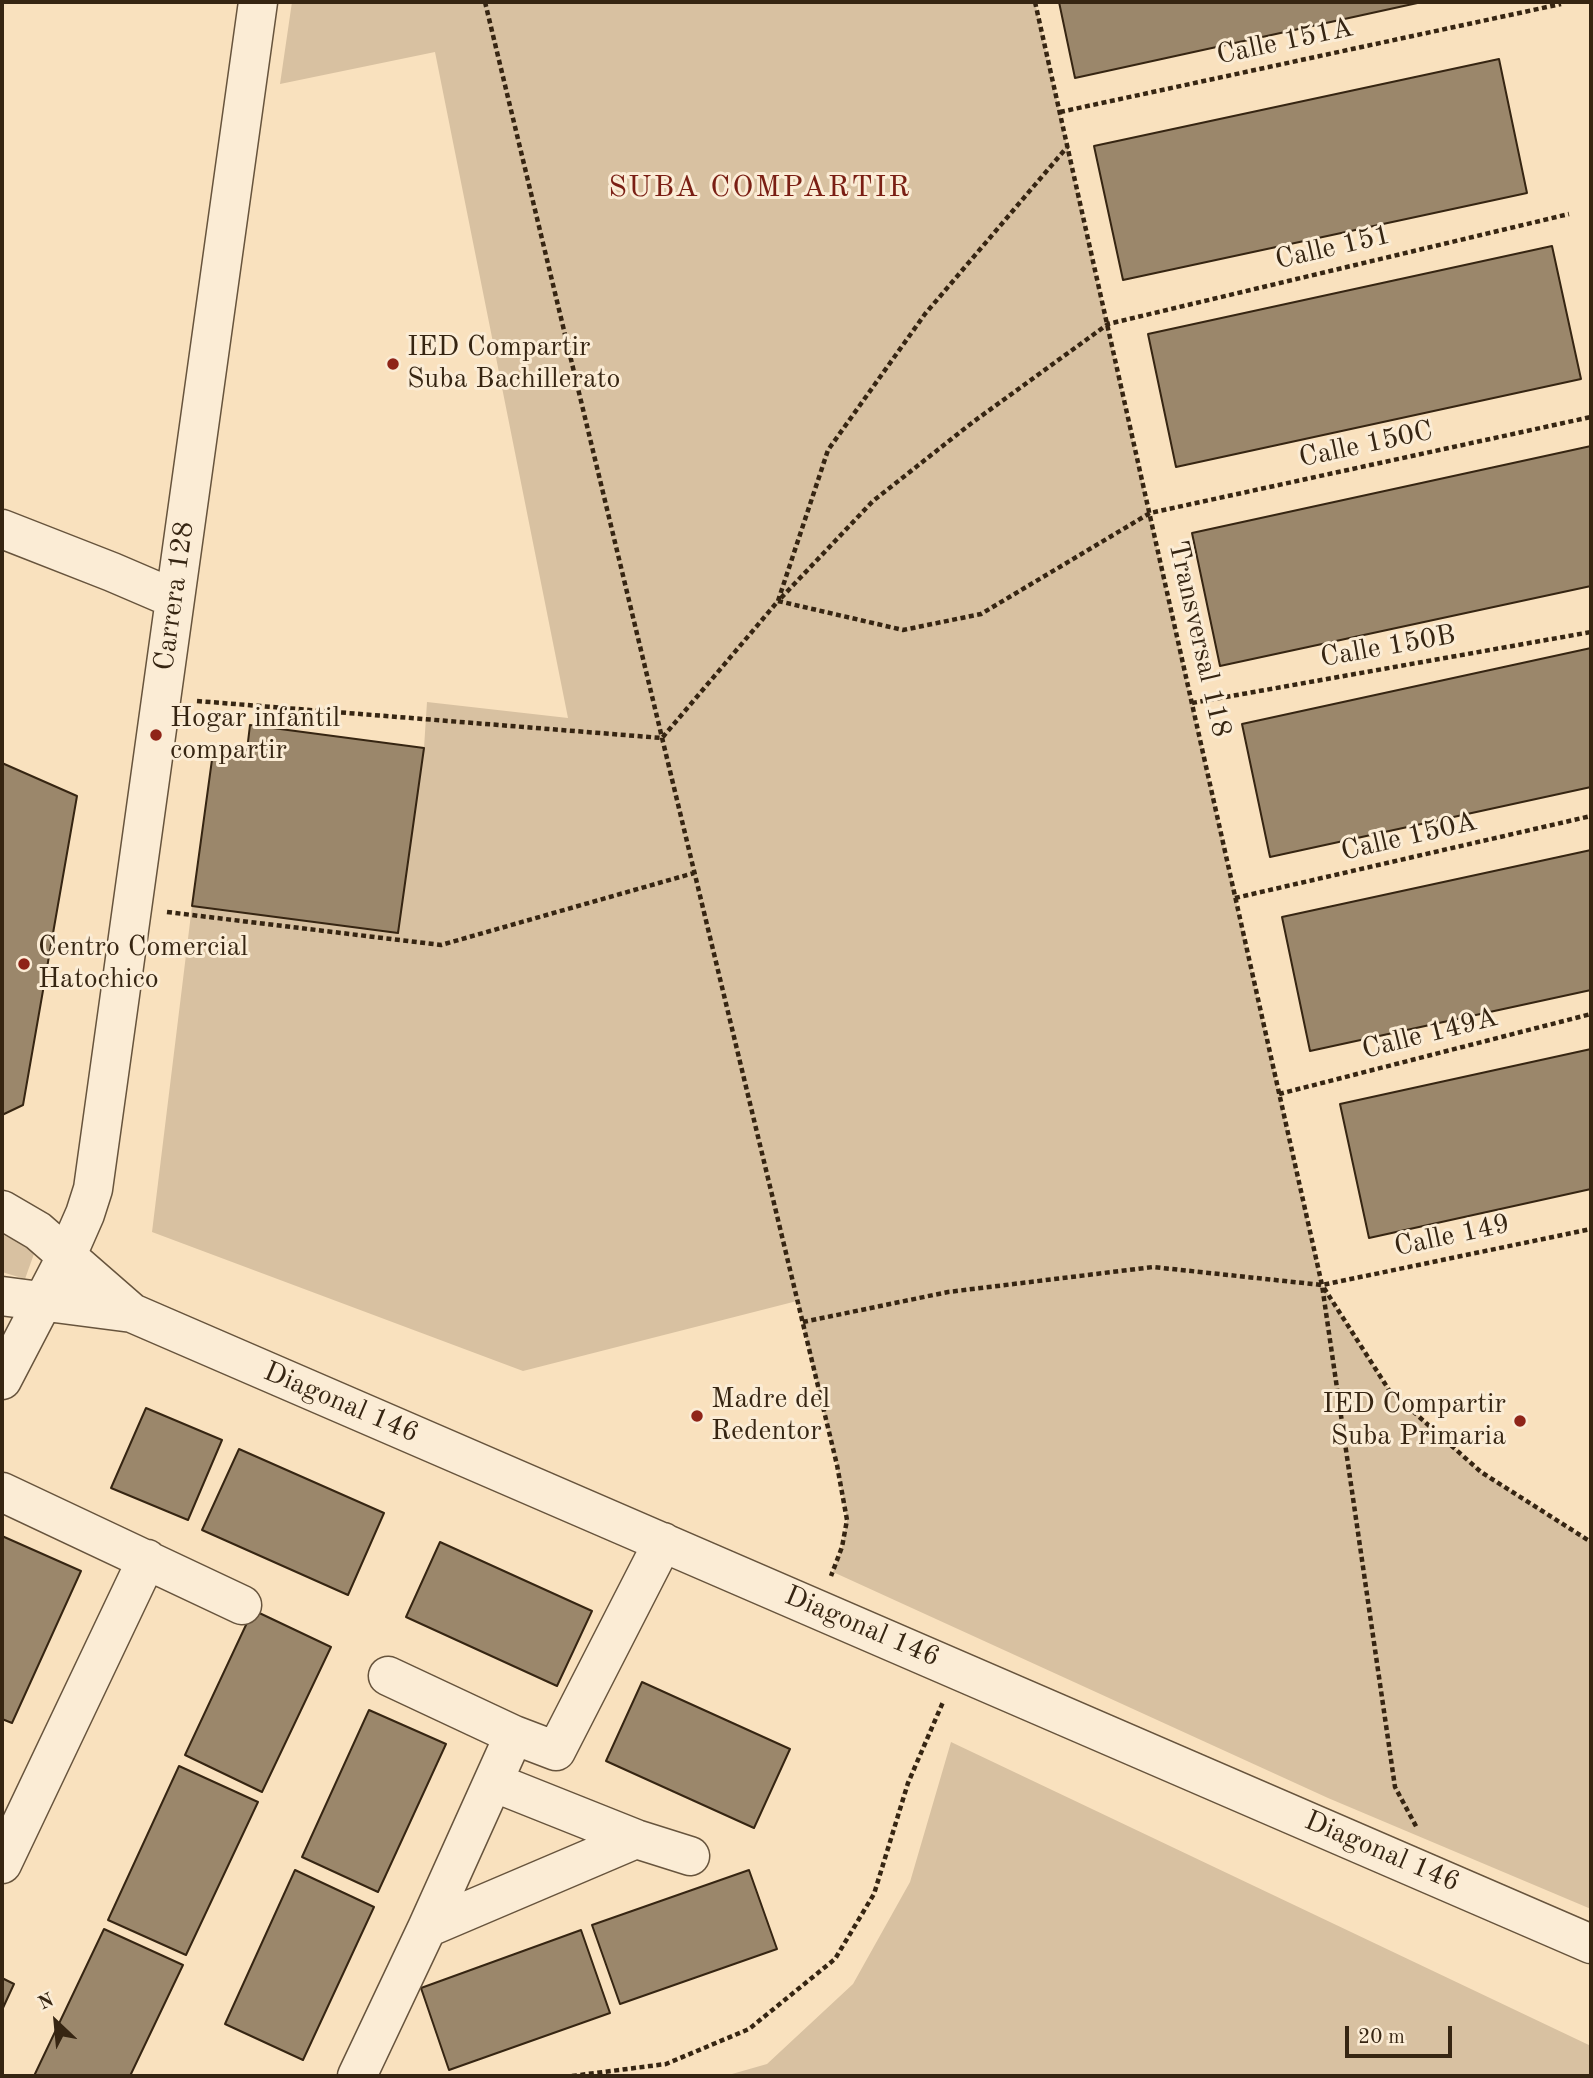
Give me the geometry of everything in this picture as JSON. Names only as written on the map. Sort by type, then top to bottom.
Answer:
[{"type":"street","name":"Carrera 128","points":[[2,1380],[66,1255],[93,1189],[258,2]]},
{"type":"street","points":[[2,529],[175,599]]},
{"type":"street","name":"Diagonal 146","points":[[2,1209],[37,1231],[132,1313]]},
{"type":"street","name":"Diagonal 146","points":[[2,1296],[132,1313],[1591,1944]]},
{"type":"street","points":[[2,1492],[242,1605]]},
{"type":"street","points":[[535,1799],[556,1751],[663,1542]]},
{"type":"street","points":[[2,1864],[147,1559]]},
{"type":"street","points":[[388,1676],[514,1735],[556,1751]]},
{"type":"street","points":[[356,2076],[427,1928],[514,1735]]},
{"type":"street","points":[[493,1782],[636,1839],[690,1856]]},
{"type":"street","points":[[427,1928],[636,1839]]},
{"type":"path","points":[[485,2],[836,1465],[847,1520],[838,1560],[816,1607]]},
{"type":"path","name":"Transversal 118","points":[[1035,2],[1322,1285],[1395,1787],[1443,1878]]},
{"type":"path","name":"Calle 151A","points":[[1060,112],[1561,5]]},
{"type":"path","points":[[778,601],[828,450],[925,314],[1068,146]]},
{"type":"path","name":"Calle 151","points":[[1108,324],[1569,214]]},
{"type":"path","points":[[662,738],[778,601],[873,500],[1108,324]]},
{"type":"path","name":"Calle 150C","points":[[778,601],[902,630],[981,614],[1150,513],[1591,417]]},
{"type":"path","name":"Calle 150B","points":[[1192,703],[1591,632]]},
{"type":"path","points":[[161,699],[662,738]]},
{"type":"path","name":"Calle 150A","points":[[1236,898],[1591,816]]},
{"type":"path","points":[[132,908],[441,945],[694,873]]},
{"type":"path","name":"Calle 149A","points":[[1279,1094],[1591,1014]]},
{"type":"path","name":"Calle 149","points":[[803,1322],[948,1292],[1153,1267],[1322,1285],[1591,1229]]},
{"type":"path","points":[[1322,1285],[1389,1390],[1481,1472],[1591,1542]]},
{"type":"path","points":[[572,2076],[666,2064],[749,2029],[835,1959],[874,1894],[908,1783],[958,1669]]},
{"type":"shaded area","points":[[292,2],[1035,2],[1322,1285],[1389,1390],[1481,1472],[1591,1542],[1591,1909],[1328,1798],[833,1572],[842,1547],[847,1520],[837,1465],[797,1301],[523,1371],[152,1232],[192,906],[398,933],[424,748],[427,702],[568,718],[435,52],[280,84]]},
{"type":"shaded area","points":[[2,1234],[35,1251],[25,1279],[2,1272]]},
{"type":"shaded area","points":[[951,1742],[1591,2046],[1591,2076],[725,2076],[767,2064],[853,1984],[910,1882]]},
{"type":"building","points":[[1059,2],[1422,2],[1075,78]]},
{"type":"building","points":[[1499,59],[1527,193],[1123,280],[1094,146]]},
{"type":"building","points":[[1552,246],[1581,379],[1176,467],[1148,334]]},
{"type":"building","points":[[1591,446],[1591,586],[1220,666],[1192,533]]},
{"type":"building","points":[[1591,648],[1591,787],[1270,857],[1242,724]]},
{"type":"building","points":[[250,725],[424,748],[398,933],[192,906],[214,745],[247,750]]},
{"type":"building","name":"Centro Comercial Hatochico","points":[[2,763],[77,796],[23,1105],[2,1115]]},
{"type":"building","points":[[1591,850],[1591,990],[1310,1051],[1282,917]]},
{"type":"building","points":[[1591,1049],[1591,1189],[1369,1238],[1340,1104]]},
{"type":"building","points":[[146,1408],[222,1440],[188,1520],[111,1488]]},
{"type":"building","points":[[239,1449],[384,1513],[348,1595],[202,1530]]},
{"type":"building","points":[[2,1536],[81,1571],[12,1723],[2,1719]]},
{"type":"building","points":[[440,1542],[592,1611],[557,1686],[406,1617]]},
{"type":"building","points":[[253,1610],[331,1647],[262,1792],[185,1755]]},
{"type":"building","points":[[642,1682],[790,1749],[754,1828],[606,1761]]},
{"type":"building","points":[[369,1710],[446,1744],[378,1892],[302,1857]]},
{"type":"building","points":[[179,1766],[258,1802],[186,1955],[108,1920]]},
{"type":"building","points":[[295,1870],[374,1907],[303,2060],[225,2024]]},
{"type":"building","points":[[749,1870],[777,1949],[620,2004],[592,1925]]},
{"type":"building","points":[[104,1929],[183,1965],[130,2076],[34,2076]]},
{"type":"building","points":[[581,1930],[610,2013],[449,2070],[421,1988]]},
{"type":"building","points":[[2,1978],[14,1984],[2,2010]]},
{"type":"place","name":"IED Compartir Suba Bachillerato","points":[[393,364]]},
{"type":"place","name":"Hogar infantil compartir","points":[[156,735]]},
{"type":"place","name":"Centro Comercial Hatochico","points":[[24,964]]},
{"type":"place","name":"Madre del Redentor","points":[[697,1416]]},
{"type":"place","name":"IED Compartir Suba Primaria","points":[[1520,1421]]},
{"type":"district","name":"SUBA COMPARTIR","points":[[760,188]]}]
